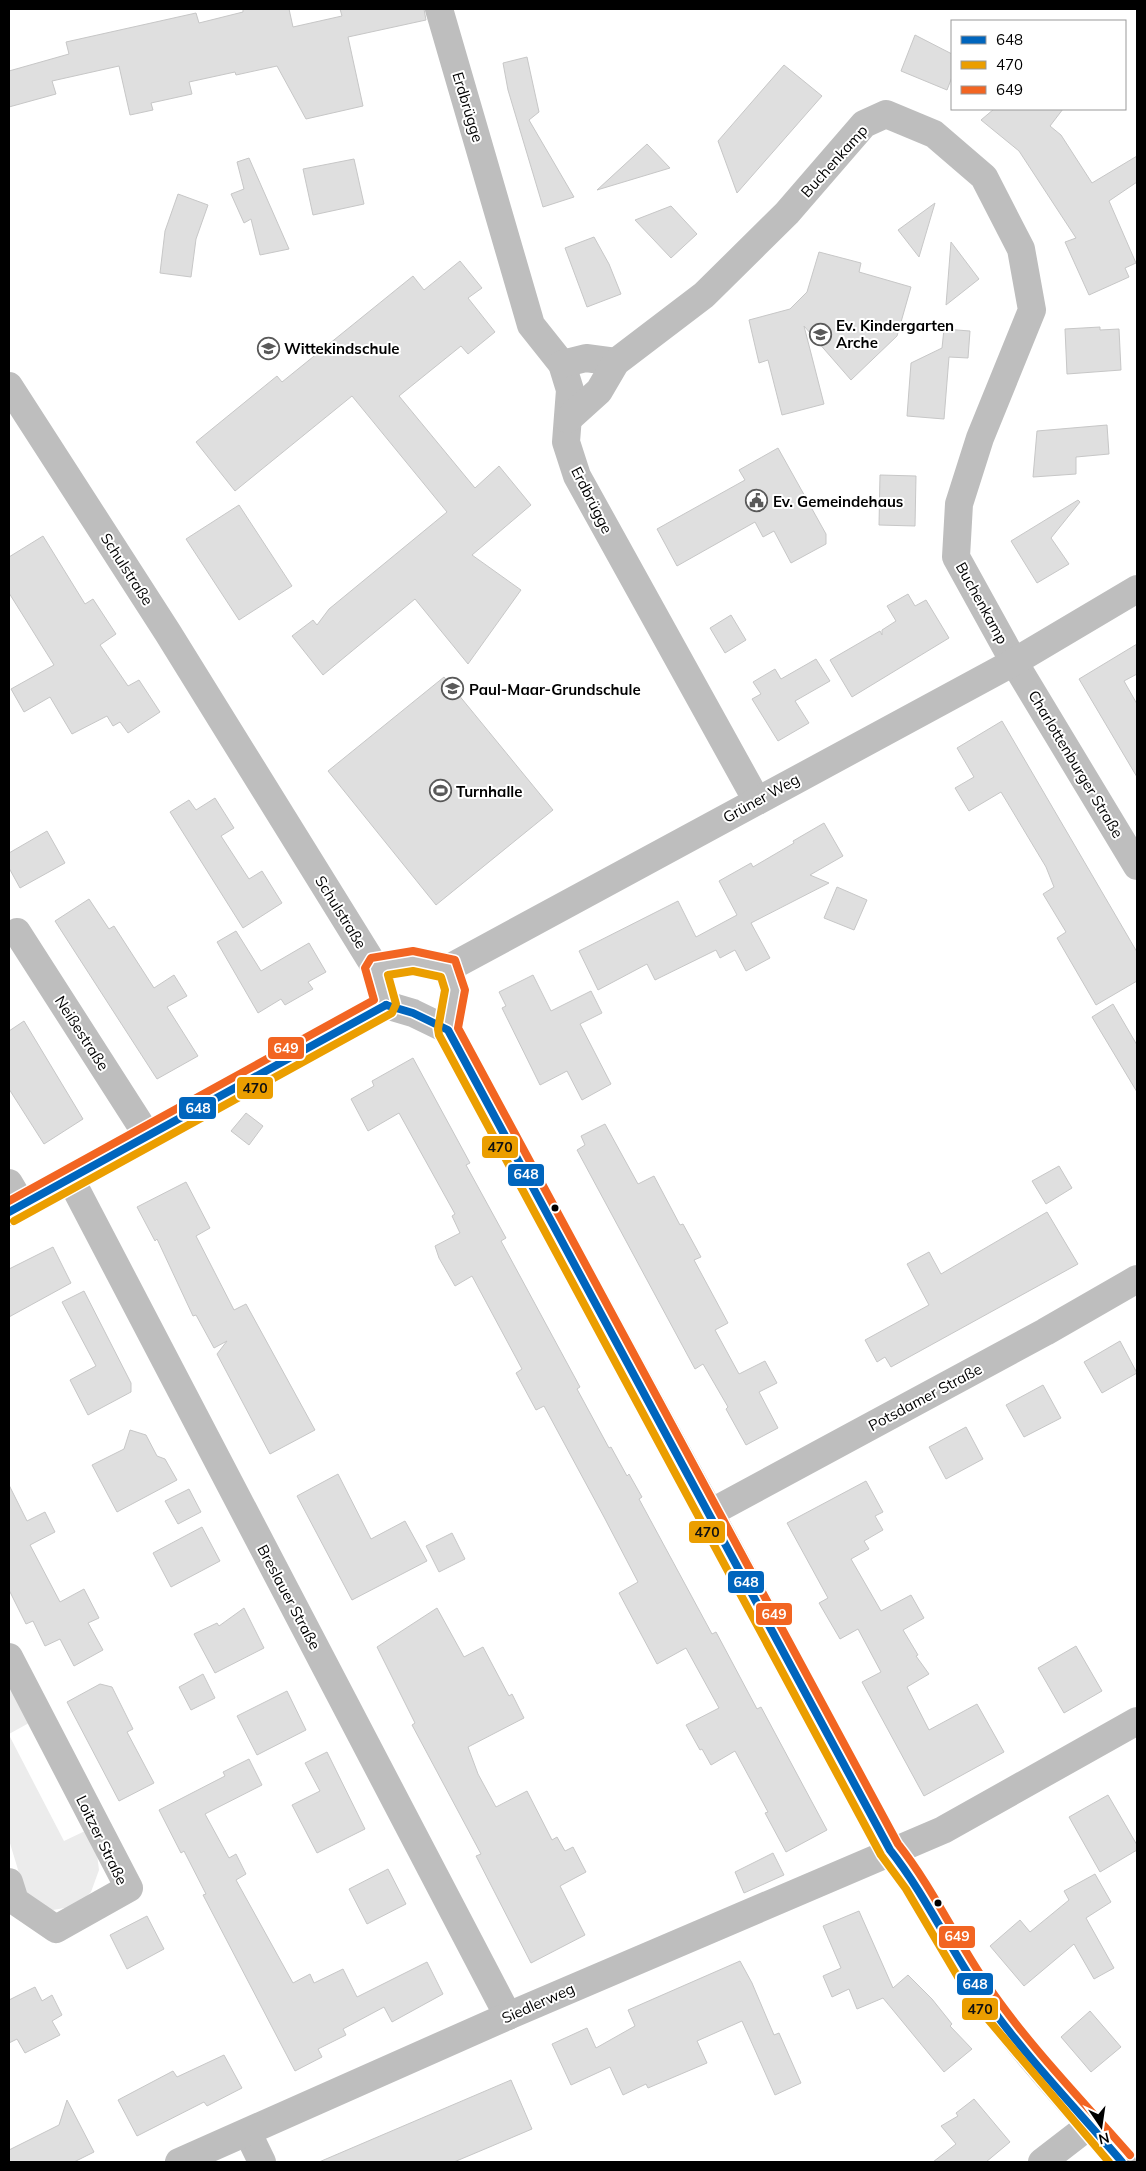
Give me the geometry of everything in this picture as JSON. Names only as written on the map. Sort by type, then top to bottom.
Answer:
[{"type":"street","name":"Erdbrügge","points":[[439,9],[531,325],[562,364],[570,390],[566,442],[577,476],[757,801]]},
{"type":"street","name":"Buchenkamp","points":[[616,362],[704,295],[786,213],[864,124],[886,114],[934,134],[984,177],[1021,249],[1032,310],[980,438],[959,504],[956,558],[1014,662]]},
{"type":"street","points":[[562,364],[586,358],[616,362],[599,391],[568,420]]},
{"type":"street","name":"Schulstraße","points":[[9,386],[168,633],[375,967],[386,1005]]},
{"type":"street","name":"Grüner Weg","points":[[449,968],[1014,662],[1137,589]]},
{"type":"street","name":"Charlottenburger Straße","points":[[1014,662],[1137,866]]},
{"type":"street","name":"Neißestraße","points":[[18,932],[147,1135]]},
{"type":"street","points":[[375,967],[413,961],[449,968],[455,990],[448,1030]]},
{"type":"street","points":[[13,1200],[70,1178],[386,1005],[413,1013],[448,1030],[890,1850],[909,1872],[955,1955],[980,1991],[1122,2162]]},
{"type":"street","name":"Breslauer Straße","points":[[70,1178],[508,2016]]},
{"type":"street","name":"Potsdamer Straße","points":[[710,1513],[1045,1332],[1137,1278]]},
{"type":"street","name":"Loitzer Straße","points":[[9,1657],[129,1888],[56,1929],[15,1901],[9,1882]]},
{"type":"street","name":"Siedlerweg","points":[[179,2162],[508,2016],[890,1850],[942,1830],[1137,1721]]},
{"type":"street","points":[[1042,2162],[1090,2124]]},
{"type":"street","points":[[248,2133],[262,2162]]},
{"type":"shaded area","points":[[9,1685],[29,1723],[9,1734]]},
{"type":"shaded area","points":[[9,1735],[64,1841],[85,1831],[97,1854],[99,1870],[91,1892],[76,1906],[53,1910],[36,1905],[26,1896],[9,1840]]},
{"type":"building","points":[[243,9],[289,9],[293,27],[342,16],[340,9],[424,9],[426,20],[348,37],[363,106],[306,119],[277,66],[236,75],[235,72],[189,82],[192,94],[151,103],[153,110],[130,115],[119,66],[52,81],[56,94],[9,107],[9,71],[69,54],[66,42],[196,13],[199,23],[243,12]]},
{"type":"building","points":[[915,35],[951,53],[951,80],[947,90],[901,71]]},
{"type":"building","points":[[527,57],[539,112],[529,120],[574,197],[543,207],[508,90],[503,63]]},
{"type":"building","points":[[784,65],[822,96],[737,193],[718,141]]},
{"type":"building","points":[[993,110],[1062,110],[1050,126],[1061,135],[1092,183],[1137,156],[1137,182],[1109,201],[1136,263],[1125,268],[1129,277],[1089,295],[1065,242],[1076,238],[1019,151],[981,120]]},
{"type":"building","points":[[647,144],[670,168],[597,190]]},
{"type":"building","points":[[249,158],[289,249],[260,255],[251,219],[244,223],[231,194],[244,189],[237,162]]},
{"type":"building","points":[[354,159],[364,204],[313,215],[303,169]]},
{"type":"building","points":[[178,194],[208,205],[196,239],[191,277],[160,273],[165,231]]},
{"type":"building","points":[[935,203],[919,257],[898,230]]},
{"type":"building","points":[[671,206],[697,234],[671,258],[635,220]]},
{"type":"building","points":[[594,237],[609,264],[621,294],[587,307],[565,248]]},
{"type":"building","points":[[951,242],[979,279],[946,305]]},
{"type":"building","name":"Ev. Kindergarten Arche","points":[[819,252],[861,263],[859,272],[911,287],[897,336],[851,380],[804,326],[824,404],[782,415],[768,360],[759,363],[749,320],[790,309],[807,292]]},
{"type":"building","points":[[460,261],[482,288],[468,298],[495,332],[468,354],[461,346],[399,396],[475,488],[499,466],[531,505],[472,555],[521,590],[468,664],[415,599],[323,675],[292,636],[313,620],[317,625],[329,609],[447,512],[352,396],[235,491],[196,442],[277,376],[282,382],[413,276],[424,290]]},
{"type":"building","points":[[1100,327],[1100,330],[1119,329],[1121,370],[1067,374],[1065,329]]},
{"type":"building","points":[[944,329],[970,331],[968,358],[949,357],[944,419],[907,416],[911,363],[942,348]]},
{"type":"building","points":[[1107,425],[1109,454],[1076,457],[1076,474],[1033,477],[1037,431]]},
{"type":"building","name":"Ev. Gemeindehaus","points":[[778,448],[826,534],[826,544],[791,563],[774,531],[763,537],[755,522],[677,566],[657,529],[745,480],[739,470]]},
{"type":"building","points":[[880,475],[916,476],[915,526],[879,525]]},
{"type":"building","points":[[1078,500],[1080,502],[1051,538],[1069,564],[1037,583],[1011,541]]},
{"type":"building","points":[[239,505],[292,586],[239,620],[186,539]]},
{"type":"building","points":[[43,536],[85,604],[93,599],[116,634],[100,645],[128,686],[139,680],[160,712],[128,733],[120,722],[113,726],[107,716],[72,734],[50,697],[24,712],[11,689],[54,665],[9,593],[9,557]]},
{"type":"building","points":[[908,594],[915,606],[926,600],[949,638],[852,697],[830,660],[880,631],[882,635],[882,630],[896,621],[887,606]]},
{"type":"building","points":[[731,615],[746,640],[725,653],[710,628]]},
{"type":"building","points":[[1137,644],[1137,674],[1124,681],[1137,704],[1137,777],[1079,679]]},
{"type":"building","points":[[816,659],[830,681],[795,701],[809,723],[778,741],[752,699],[761,694],[753,682],[775,669],[781,679]]},
{"type":"building","name":"Turnhalle","points":[[444,677],[553,810],[436,905],[328,771]]},
{"type":"building","points":[[1002,721],[1137,952],[1137,981],[1096,1005],[1057,938],[1066,932],[1043,894],[1054,887],[1046,867],[1001,792],[969,811],[955,788],[974,777],[957,748]]},
{"type":"building","points":[[215,798],[234,828],[221,836],[249,879],[262,871],[282,903],[243,928],[170,812],[189,800],[196,810]]},
{"type":"building","points":[[824,823],[843,856],[810,875],[829,883],[751,923],[770,958],[746,971],[735,950],[720,958],[716,950],[655,980],[647,964],[598,990],[579,951],[678,901],[696,937],[737,915],[719,881],[751,863],[753,867]]},
{"type":"building","points":[[47,831],[65,863],[20,888],[9,868],[9,853]]},
{"type":"building","points":[[837,887],[867,900],[854,930],[824,918]]},
{"type":"building","points":[[89,899],[109,929],[114,926],[154,988],[174,975],[187,996],[167,1007],[198,1056],[157,1079],[55,921]]},
{"type":"building","points":[[236,931],[261,971],[309,943],[326,972],[308,982],[313,989],[285,1005],[281,999],[258,1013],[217,942]]},
{"type":"building","points":[[533,975],[551,1011],[591,991],[602,1013],[580,1024],[611,1084],[582,1100],[567,1071],[540,1085],[502,1008],[506,1006],[499,992]]},
{"type":"building","points":[[1113,1004],[1137,1045],[1137,1092],[1092,1017]]},
{"type":"building","points":[[24,1021],[83,1119],[44,1144],[9,1089],[9,1031]]},
{"type":"building","points":[[413,1058],[470,1163],[466,1165],[506,1238],[501,1241],[580,1387],[577,1389],[609,1448],[611,1447],[627,1476],[629,1474],[642,1497],[639,1499],[712,1634],[716,1632],[757,1709],[761,1707],[827,1830],[786,1852],[765,1813],[768,1812],[735,1751],[711,1765],[702,1749],[700,1750],[686,1725],[719,1708],[686,1648],[657,1664],[619,1593],[638,1582],[604,1517],[544,1406],[536,1410],[516,1373],[522,1369],[472,1276],[455,1286],[439,1258],[435,1246],[460,1233],[452,1216],[455,1214],[399,1113],[368,1131],[351,1099],[374,1086],[372,1081]]},
{"type":"building","points":[[246,1113],[263,1126],[249,1145],[231,1131]]},
{"type":"building","points":[[605,1124],[638,1184],[654,1176],[680,1225],[683,1224],[701,1257],[694,1260],[728,1323],[715,1330],[739,1374],[765,1361],[777,1383],[759,1392],[778,1428],[746,1445],[726,1409],[728,1407],[703,1364],[695,1369],[577,1150],[585,1145],[581,1136]]},
{"type":"building","points":[[1059,1166],[1072,1188],[1046,1204],[1032,1181]]},
{"type":"building","points":[[186,1182],[210,1228],[196,1236],[234,1310],[246,1304],[315,1430],[270,1454],[217,1354],[227,1341],[214,1348],[196,1315],[193,1316],[157,1239],[155,1241],[137,1207]]},
{"type":"building","points":[[1047,1212],[1078,1264],[891,1367],[885,1357],[877,1362],[865,1340],[929,1305],[907,1264],[929,1252],[941,1274]]},
{"type":"building","points":[[53,1247],[71,1283],[9,1317],[9,1269]]},
{"type":"building","points":[[84,1291],[131,1383],[131,1392],[88,1415],[70,1380],[96,1366],[62,1302]]},
{"type":"building","points":[[1120,1341],[1137,1373],[1102,1393],[1084,1362]]},
{"type":"building","points":[[1043,1385],[1061,1418],[1024,1437],[1006,1405]]},
{"type":"building","points":[[966,1427],[983,1459],[946,1479],[929,1447]]},
{"type":"building","points":[[130,1430],[146,1435],[157,1456],[165,1459],[177,1480],[117,1512],[92,1465],[124,1449]]},
{"type":"building","points":[[338,1474],[371,1539],[405,1521],[427,1561],[352,1600],[297,1496]]},
{"type":"building","points":[[866,1481],[883,1512],[875,1516],[883,1530],[864,1541],[869,1549],[851,1559],[881,1611],[911,1595],[924,1618],[903,1630],[918,1655],[916,1656],[929,1674],[907,1687],[929,1730],[977,1704],[1004,1752],[924,1796],[862,1682],[881,1672],[858,1629],[840,1639],[819,1603],[828,1598],[787,1523]]},
{"type":"building","points":[[9,1485],[27,1521],[45,1512],[55,1532],[30,1545],[60,1602],[84,1589],[99,1618],[88,1623],[103,1650],[74,1666],[60,1639],[45,1646],[33,1621],[26,1624],[9,1590]]},
{"type":"building","points":[[189,1489],[201,1512],[178,1524],[165,1501]]},
{"type":"building","points":[[202,1527],[220,1561],[171,1587],[153,1553]]},
{"type":"building","points":[[452,1533],[465,1559],[439,1572],[426,1546]]},
{"type":"building","points":[[244,1608],[264,1648],[215,1673],[194,1634],[217,1623],[219,1626]]},
{"type":"building","points":[[437,1608],[464,1657],[483,1647],[509,1696],[512,1694],[524,1718],[468,1747],[478,1774],[496,1807],[527,1791],[552,1840],[557,1837],[565,1851],[573,1847],[586,1872],[560,1886],[585,1935],[531,1963],[476,1856],[481,1854],[412,1725],[415,1723],[377,1647]]},
{"type":"building","points":[[1076,1646],[1102,1691],[1064,1713],[1038,1668]]},
{"type":"building","points":[[203,1674],[215,1698],[191,1710],[179,1687]]},
{"type":"building","points":[[100,1684],[112,1687],[133,1729],[127,1732],[154,1783],[119,1801],[67,1702]]},
{"type":"building","points":[[287,1691],[306,1730],[257,1755],[237,1716]]},
{"type":"building","points":[[327,1752],[365,1829],[317,1853],[292,1805],[320,1791],[305,1763]]},
{"type":"building","points":[[249,1759],[262,1785],[205,1814],[229,1858],[236,1854],[246,1874],[236,1880],[293,1983],[310,1974],[314,1983],[343,1969],[357,1997],[427,1962],[443,1994],[392,2022],[384,2007],[343,2029],[346,2035],[318,2049],[322,2057],[295,2071],[203,1895],[206,1894],[184,1851],[181,1853],[159,1810],[225,1776],[223,1772]]},
{"type":"building","points":[[1108,1795],[1137,1845],[1137,1850],[1100,1872],[1069,1817]]},
{"type":"building","points":[[773,1853],[784,1875],[744,1893],[735,1872]]},
{"type":"building","points":[[388,1869],[406,1904],[367,1924],[349,1889]]},
{"type":"building","points":[[1095,1874],[1111,1902],[1086,1918],[1114,1968],[1094,1979],[1074,1944],[1024,1986],[990,1946],[1020,1920],[1030,1932],[1069,1900],[1064,1891]]},
{"type":"building","points":[[859,1911],[893,1988],[908,1975],[932,1999],[952,2024],[950,2026],[972,2049],[944,2072],[883,1998],[857,2009],[849,1989],[832,1997],[823,1976],[841,1968],[823,1926]]},
{"type":"building","points":[[147,1916],[164,1949],[127,1969],[110,1935]]},
{"type":"building","points":[[740,1961],[752,1983],[774,2035],[779,2033],[801,2083],[775,2095],[742,2021],[697,2041],[707,2063],[648,2088],[646,2084],[623,2095],[610,2067],[571,2085],[552,2044],[587,2028],[596,2048],[635,2026],[628,2010]]},
{"type":"building","points":[[35,1987],[42,2001],[52,1995],[62,2015],[52,2021],[60,2035],[25,2053],[17,2039],[9,2043],[9,2000]]},
{"type":"building","points":[[1090,2011],[1121,2047],[1091,2072],[1061,2037]]},
{"type":"building","points":[[224,2055],[242,2088],[207,2106],[204,2102],[137,2136],[118,2100],[173,2071],[177,2077]]},
{"type":"building","points":[[511,2080],[532,2129],[454,2162],[319,2162]]},
{"type":"building","points":[[974,2099],[1010,2142],[986,2162],[933,2162],[956,2144],[941,2126],[958,2116],[956,2113]]},
{"type":"building","points":[[67,2100],[94,2152],[74,2162],[9,2162],[9,2150],[59,2125]]},
{"type":"transit line","name":"649","points":[[9,1201],[374,1000],[365,968],[371,958],[413,951],[455,960],[465,990],[458,1028],[898,1844],[922,1878],[975,1966],[1002,2006],[1055,2071],[1130,2155]]},
{"type":"transit line","name":"470","points":[[14,1221],[392,1013],[396,1004],[388,975],[413,971],[441,977],[445,990],[438,1029],[439,1035],[881,1855],[906,1889],[958,1977],[986,2017],[1109,2162]]},
{"type":"transit line","name":"648","points":[[386,1005],[413,1013],[448,1030],[890,1850],[914,1883],[967,1972],[994,2012],[1029,2056],[1122,2162]]},
{"type":"transit line","name":"648","points":[[9,1212],[386,1005]]},
{"type":"place","name":"Ev. Kindergarten Arche","points":[[820,334]]},
{"type":"place","name":"Wittekindschule","points":[[268,348]]},
{"type":"place","name":"Ev. Gemeindehaus","points":[[757,501]]},
{"type":"place","name":"Paul-Maar-Grundschule","points":[[453,689]]},
{"type":"place","name":"Turnhalle","points":[[440,791]]}]
